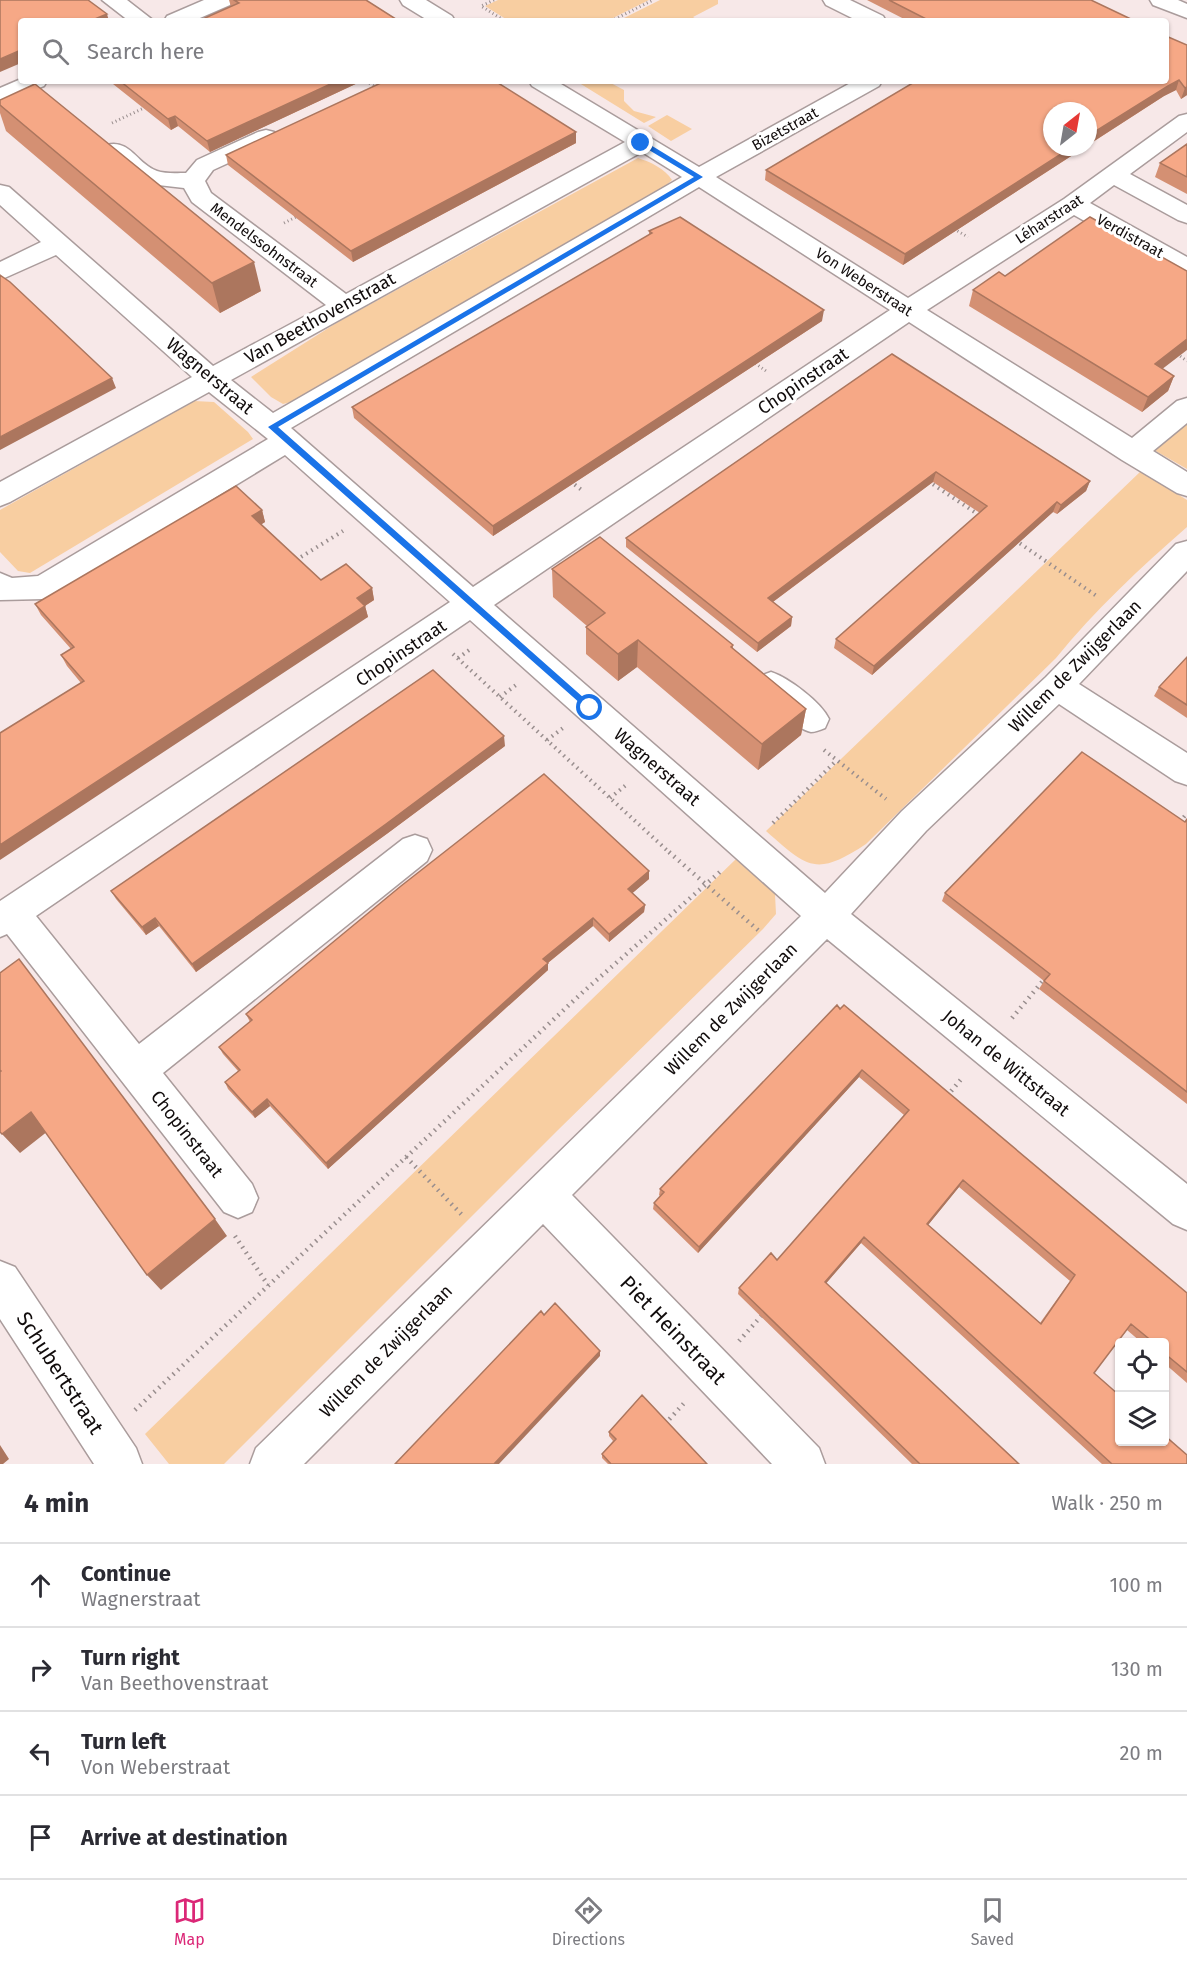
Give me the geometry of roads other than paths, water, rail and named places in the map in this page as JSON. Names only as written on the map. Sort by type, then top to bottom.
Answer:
[{"type":"street","points":[[113,0],[139,18]]},
{"type":"street","points":[[178,18],[192,5],[222,0]]},
{"type":"street","points":[[834,0],[869,18]]},
{"type":"street","points":[[1161,0],[1187,12]]},
{"type":"street","points":[[424,2],[441,18]]},
{"type":"street","name":"Von Weberstraat","points":[[545,84],[699,177],[1187,486]]},
{"type":"street","name":"Bizetstraat","points":[[699,177],[866,84]]},
{"type":"street","points":[[0,96],[39,87]]},
{"type":"street","name":"Léharstraat","points":[[908,310],[1073,204],[1187,122]]},
{"type":"street","points":[[92,132],[150,178],[193,181],[205,165],[288,126]]},
{"type":"street","name":"Van Beethovenstraat","points":[[0,495],[641,143]]},
{"type":"street","points":[[1113,175],[1187,215]]},
{"type":"street","points":[[0,585],[5,590],[44,587],[279,434],[699,177]]},
{"type":"street","name":"Mendelssohnstraat","points":[[193,181],[201,197],[343,305]]},
{"type":"street","name":"Wagnerstraat","points":[[0,192],[211,379],[279,434],[826,916]]},
{"type":"street","name":"Verdistraat","points":[[1073,204],[1187,268]]},
{"type":"street","points":[[0,272],[58,244]]},
{"type":"street","name":"Chopinstraat","points":[[238,1198],[136,1070],[6,917],[471,605],[590,538],[609,512],[908,310]]},
{"type":"street","points":[[1132,453],[1187,408]]},
{"type":"street","name":"Willem de Zwijgerlaan","points":[[272,1464],[786,953],[826,916],[914,821],[1058,686],[1187,552]]},
{"type":"street","points":[[748,667],[813,719]]},
{"type":"street","points":[[1058,686],[1187,771]]},
{"type":"street","points":[[136,1070],[415,850]]},
{"type":"street","name":"Johan de Wittstraat","points":[[826,916],[1187,1210]]},
{"type":"street","name":"Piet Heinstraat","points":[[544,1195],[803,1464]]},
{"type":"street","name":"Schubertstraat","points":[[0,1282],[112,1452]]}]
